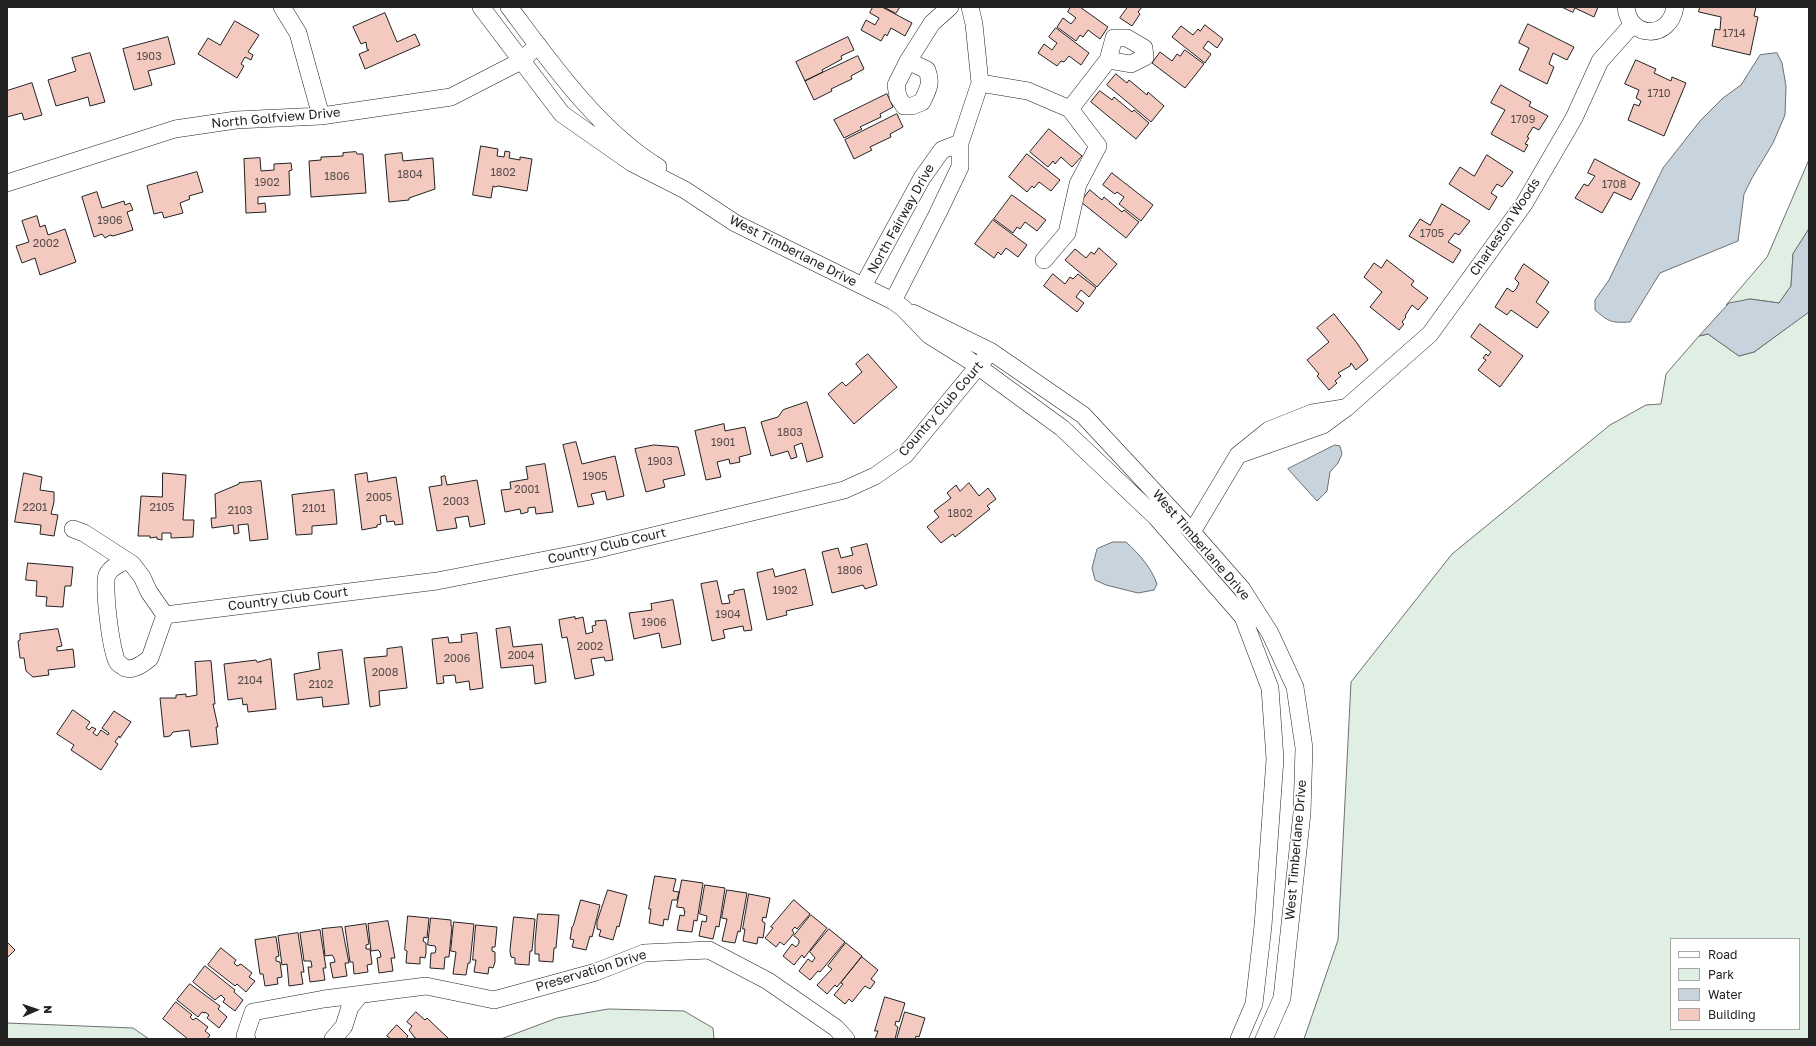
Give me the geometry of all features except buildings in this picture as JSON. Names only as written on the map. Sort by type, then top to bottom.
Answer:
[{"type":"street","points":[[282,7],[298,33],[321,116]]},
{"type":"street","name":"West Timberlane Drive","points":[[481,7],[562,114],[632,163],[685,190],[735,223],[864,286],[990,351],[1083,415],[1192,532],[1242,589],[1270,633],[1295,687],[1304,748],[1302,813],[1282,998],[1264,1039]]},
{"type":"street","name":"West Timberlane Drive","points":[[509,7],[596,116],[647,161],[676,179],[685,190]]},
{"type":"street","points":[[908,61],[932,24],[950,7]]},
{"type":"street","name":"North Fairway Drive","points":[[898,304],[960,167],[960,143],[980,83],[974,24],[970,7]]},
{"type":"street","points":[[1626,7],[1627,14],[1633,24],[1643,31],[1658,30],[1665,27],[1670,21],[1675,7]]},
{"type":"street","name":"Charleston Woods","points":[[1192,532],[1238,455],[1323,425],[1346,408],[1430,334],[1524,204],[1574,118],[1600,61],[1633,24]]},
{"type":"street","name":"North Golfview Drive","points":[[7,183],[175,129],[236,120],[321,116],[452,97],[521,61],[538,45]]},
{"type":"street","points":[[1070,109],[1108,60]]},
{"type":"street","points":[[980,83],[1028,91],[1070,109],[1098,146],[1078,184],[1067,233],[1044,260]]},
{"type":"street","name":"North Fairway Drive","points":[[864,286],[922,178],[942,150],[960,143]]},
{"type":"street","name":"West Timberlane Drive","points":[[898,304],[929,335],[978,366],[1062,428],[1156,517],[1243,616],[1270,688],[1275,759],[1263,926],[1254,1004],[1239,1039]]},
{"type":"street","name":"Country Club Court","points":[[165,614],[437,581],[586,552],[844,490],[875,476],[904,455],[990,351]]},
{"type":"street","points":[[74,529],[132,564],[142,577],[149,592],[165,614],[150,658],[133,668],[126,668],[118,663],[113,650],[106,600],[105,582],[107,575],[113,568],[126,561]]},
{"type":"street","name":"Preservation Drive","points":[[247,1039],[245,1036],[253,1012],[324,999],[426,986],[494,1000],[596,972],[644,952],[709,950],[768,981],[836,1028],[846,1039]]},
{"type":"street","points":[[333,1039],[344,1026],[350,1007],[360,995]]},
{"type":"green space","points":[[1809,160],[1809,229],[1793,254],[1791,286],[1779,303],[1750,299],[1726,305],[1767,257]]},
{"type":"green space","points":[[1809,312],[1809,1039],[1304,1039],[1338,940],[1351,682],[1452,554],[1610,425],[1646,405],[1661,404],[1666,374],[1699,336],[1708,334],[1739,356],[1754,352]]},
{"type":"green space","points":[[609,1009],[684,1011],[713,1028],[714,1039],[501,1039],[557,1018]]},
{"type":"green space","points":[[7,1023],[133,1028],[149,1039],[7,1039]]},
{"type":"water","points":[[1777,53],[1782,63],[1786,86],[1785,115],[1773,143],[1744,194],[1738,241],[1660,273],[1630,322],[1614,322],[1604,317],[1595,310],[1595,300],[1609,280],[1663,168],[1700,121],[1723,98],[1741,85],[1760,55]]},
{"type":"water","points":[[1809,229],[1809,312],[1754,352],[1739,356],[1708,334],[1699,336],[1729,303],[1750,299],[1779,303],[1791,286],[1793,254]]},
{"type":"water","points":[[1335,445],[1340,446],[1342,454],[1338,463],[1330,472],[1327,491],[1317,501],[1288,469]]},
{"type":"water","points":[[1113,542],[1126,542],[1140,556],[1148,566],[1157,584],[1154,590],[1138,593],[1106,585],[1095,580],[1092,568],[1097,549]]}]
